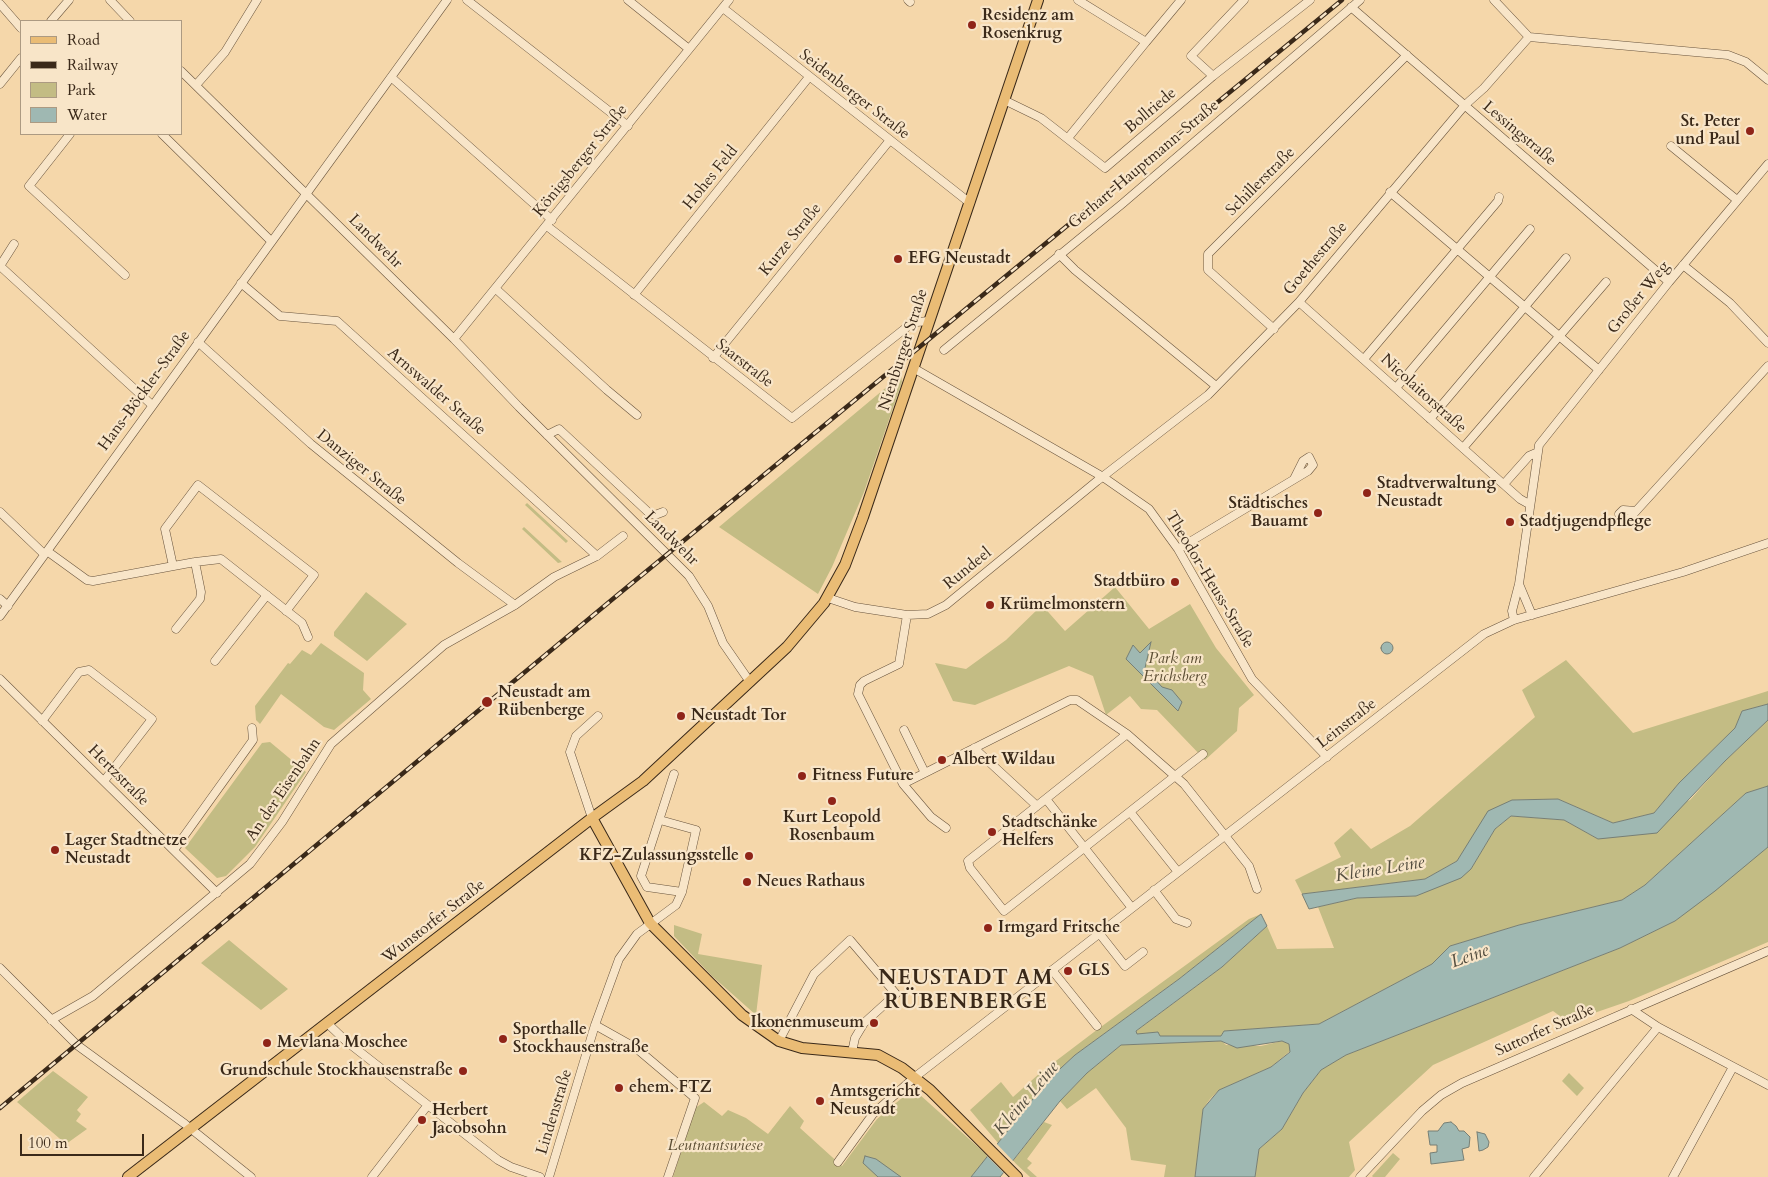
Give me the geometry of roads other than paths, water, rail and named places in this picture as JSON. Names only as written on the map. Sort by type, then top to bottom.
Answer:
[{"type":"main road","name":"Nienburger Straße","points":[[750,682],[787,647],[828,598],[854,541],[915,369],[929,321],[1038,0]]},
{"type":"main road","name":"Wunstorfer Straße","points":[[128,1177],[658,768],[750,682]]},
{"type":"main road","points":[[592,818],[650,923],[742,1015],[779,1041],[802,1048],[878,1055],[915,1077],[1014,1173]]},
{"type":"street","points":[[52,20],[69,0]]},
{"type":"street","points":[[110,0],[129,20]]},
{"type":"street","points":[[196,85],[225,52],[257,0]]},
{"type":"street","name":"Hans-Böckler-Straße","points":[[0,616],[305,193],[447,0]]},
{"type":"street","points":[[467,0],[628,126]]},
{"type":"street","points":[[628,0],[689,49]]},
{"type":"street","name":"Königsberger Straße","points":[[454,340],[729,0]]},
{"type":"street","points":[[1078,0],[1146,42]]},
{"type":"street","points":[[1068,138],[1181,0]]},
{"type":"street","points":[[1213,76],[1191,56],[1244,0]]},
{"type":"street","name":"Bollriede","points":[[1004,100],[1041,118],[1105,168],[1213,76],[1310,0]]},
{"type":"street","name":"Gerhart-Hauptmann-Straße","points":[[944,350],[1122,204],[1360,0]]},
{"type":"street","points":[[1494,0],[1529,37],[1728,54],[1739,58],[1768,80]]},
{"type":"street","points":[[1501,7],[1507,0]]},
{"type":"street","points":[[0,4],[20,27]]},
{"type":"street","name":"Lessingstraße","points":[[1351,7],[1669,282]]},
{"type":"street","name":"Seidenberger Straße","points":[[723,8],[809,78],[970,203]]},
{"type":"street","name":"Goethestraße","points":[[1102,478],[1208,395],[1274,329],[1299,302],[1465,105],[1484,88],[1529,37]]},
{"type":"street","name":"Schillerstraße","points":[[1274,329],[1208,270],[1208,254],[1407,55]]},
{"type":"street","points":[[0,84],[20,59]]},
{"type":"street","name":"Landwehr","points":[[182,72],[454,340],[689,576],[708,606],[723,643],[750,682]]},
{"type":"street","name":"Saarstraße","points":[[391,77],[549,223],[634,295],[792,418],[907,327],[917,322],[929,321]]},
{"type":"street","name":"Hohes Feld","points":[[634,295],[809,78]]},
{"type":"street","points":[[69,135],[29,186],[125,275]]},
{"type":"street","points":[[163,135],[271,241]]},
{"type":"street","name":"Kurze Straße","points":[[713,358],[890,140]]},
{"type":"street","points":[[1671,146],[1737,200]]},
{"type":"street","name":"Großer Weg","points":[[1514,620],[1512,611],[1519,584],[1536,453],[1544,437],[1669,282],[1768,164]]},
{"type":"street","points":[[1390,192],[1598,370]]},
{"type":"street","points":[[1364,359],[1499,197]]},
{"type":"street","points":[[1396,388],[1530,229]]},
{"type":"street","points":[[14,244],[0,266],[152,405]]},
{"type":"street","points":[[1059,254],[1075,270],[1216,386]]},
{"type":"street","points":[[1430,419],[1566,258]]},
{"type":"street","points":[[1683,265],[1730,304],[1768,343]]},
{"type":"street","points":[[1463,448],[1606,282]]},
{"type":"street","name":"Arnswalder Straße","points":[[241,283],[280,316],[337,322],[597,556]]},
{"type":"street","points":[[496,289],[637,415]]},
{"type":"street","name":"Nicolaitorstraße","points":[[1299,302],[1529,504]]},
{"type":"street","name":"Danziger Straße","points":[[198,342],[311,444],[452,558],[515,605]]},
{"type":"street","points":[[1636,511],[1768,366]]},
{"type":"street","name":"Theodor-Heuss-Straße","points":[[915,369],[1102,478],[1149,509],[1178,549],[1252,679],[1327,757]]},
{"type":"street","name":"Landwehr","points":[[547,435],[560,430],[648,512],[655,515],[663,512]]},
{"type":"street","name":"Großer Weg","points":[[1504,484],[1529,456],[1536,453]]},
{"type":"street","name":"Rundeel","points":[[828,598],[855,607],[907,615],[928,614],[946,605],[1102,478]]},
{"type":"street","points":[[1178,549],[1294,479]]},
{"type":"street","points":[[173,566],[165,529],[198,485],[314,575],[286,611]]},
{"type":"street","points":[[0,512],[46,553],[87,580],[93,581],[221,559],[302,623],[308,637]]},
{"type":"street","name":"An der Eisenbahn","points":[[51,1020],[92,996],[250,864],[282,822],[335,739],[448,642],[515,605],[554,576],[597,556],[623,536]]},
{"type":"street","name":"Leinstraße","points":[[838,1162],[873,1114],[915,1077],[1472,642],[1496,627],[1514,620],[1683,572],[1768,543]]},
{"type":"street","points":[[176,629],[200,599],[201,592],[195,562]]},
{"type":"street","name":"Großer Weg","points":[[1519,584],[1532,615]]},
{"type":"street","points":[[215,661],[267,595]]},
{"type":"street","points":[[0,599],[8,606]]},
{"type":"street","points":[[907,615],[899,664],[864,681],[860,685],[858,694],[904,784],[930,817],[946,828]]},
{"type":"street","points":[[42,721],[79,672],[89,670],[152,719],[104,781]]},
{"type":"street","name":"Hertzstraße","points":[[0,679],[217,893]]},
{"type":"street","points":[[904,784],[1073,700],[1127,734],[1184,784],[1250,866],[1257,888]]},
{"type":"street","points":[[592,818],[570,752],[576,736],[598,716]]},
{"type":"street","points":[[174,850],[253,740],[252,728]]},
{"type":"street","points":[[904,730],[925,773]]},
{"type":"street","points":[[1127,734],[968,861],[970,868],[1004,912],[1203,754]]},
{"type":"street","points":[[974,748],[1037,806]]},
{"type":"street","points":[[660,820],[696,830],[682,892],[647,887],[641,876],[674,774]]},
{"type":"street","points":[[1046,799],[1132,908]]},
{"type":"street","points":[[1131,813],[1178,872]]},
{"type":"street","points":[[1154,890],[1176,919],[1187,923]]},
{"type":"street","name":"Lindenstraße","points":[[549,1177],[595,1025],[624,949],[650,923],[676,905],[682,892]]},
{"type":"street","points":[[1099,933],[1125,966],[1143,952]]},
{"type":"street","points":[[779,1041],[814,974],[850,940],[896,994],[864,1023],[855,1038],[852,1052]]},
{"type":"street","name":"Suttorfer Straße","points":[[1360,1177],[1422,1111],[1462,1083],[1768,951]]},
{"type":"street","points":[[0,968],[77,1045],[191,1128],[251,1177]]},
{"type":"street","points":[[1052,970],[1097,1026]]},
{"type":"street","points":[[1631,1009],[1658,1028],[1768,1085]]},
{"type":"street","points":[[327,1023],[427,1106],[498,1160],[510,1167],[540,1177]]},
{"type":"street","points":[[595,1025],[636,1048],[696,1098],[668,1177]]},
{"type":"street","points":[[1534,1177],[1658,1028]]},
{"type":"street","points":[[1673,1177],[1733,1067]]},
{"type":"street","points":[[372,1177],[427,1106]]},
{"type":"water","points":[[1151,642],[1145,668],[1162,687],[1172,690],[1182,702],[1178,711],[1126,659],[1133,645],[1140,653]]},
{"type":"water","points":[[1387,642],[1393,648],[1387,654],[1381,648]]},
{"type":"water","points":[[1768,704],[1768,720],[1725,761],[1657,833],[1598,839],[1564,820],[1511,816],[1495,829],[1471,869],[1461,878],[1416,896],[1357,898],[1309,909],[1302,894],[1425,879],[1457,861],[1488,811],[1512,800],[1558,799],[1613,823],[1654,813],[1679,783],[1735,728],[1742,711]]},
{"type":"water","name":"Leine","points":[[1768,786],[1768,847],[1715,891],[1675,921],[1620,948],[1346,1055],[1321,1070],[1303,1093],[1282,1129],[1259,1149],[1255,1177],[1195,1177],[1203,1109],[1219,1090],[1271,1067],[1290,1052],[1289,1044],[1282,1041],[1237,1048],[1221,1041],[1121,1045],[1087,1073],[1060,1101],[1000,1177],[971,1177],[1048,1080],[1075,1055],[1179,979],[1261,914],[1267,926],[1222,967],[1136,1031],[1137,1034],[1158,1032],[1160,1036],[1221,1036],[1224,1031],[1319,1024],[1432,964],[1450,946],[1519,925],[1622,900],[1645,885],[1746,793]]},
{"type":"water","points":[[1451,1122],[1459,1131],[1464,1131],[1470,1137],[1469,1147],[1462,1149],[1464,1160],[1431,1164],[1430,1153],[1437,1152],[1437,1145],[1430,1145],[1428,1131],[1438,1131],[1444,1123]]},
{"type":"water","points":[[1477,1132],[1485,1134],[1489,1142],[1488,1147],[1479,1151]]},
{"type":"water","points":[[865,1156],[876,1159],[901,1177],[878,1177],[863,1163]]},
{"type":"railway","points":[[0,1108],[620,593],[1342,0]]},
{"type":"place","name":"Residenz am Rosenkrug","points":[[972,25]]},
{"type":"place","name":"St. Peter und Paul","points":[[1750,131]]},
{"type":"place","name":"EFG Neustadt","points":[[898,259]]},
{"type":"place","name":"Stadtverwaltung Neustadt","points":[[1367,493]]},
{"type":"place","name":"Städtisches Bauamt","points":[[1318,513]]},
{"type":"place","name":"Stadtjugendpflege","points":[[1510,522]]},
{"type":"place","name":"Stadtbüro","points":[[1175,582]]},
{"type":"place","name":"Krümelmonstern","points":[[990,605]]},
{"type":"place","name":"Neustadt am Rübenberge","points":[[487,702]]},
{"type":"place","name":"Neustadt Tor","points":[[681,716]]},
{"type":"place","name":"Albert Wildau","points":[[942,760]]},
{"type":"place","name":"Fitness Future","points":[[802,776]]},
{"type":"place","name":"Kurt Leopold Rosenbaum","points":[[832,801]]},
{"type":"place","name":"Stadtschänke Helfers","points":[[992,832]]},
{"type":"place","name":"Lager Stadtnetze Neustadt","points":[[55,850]]},
{"type":"place","name":"KFZ-Zulassungsstelle","points":[[749,856]]},
{"type":"place","name":"Neues Rathaus","points":[[747,882]]},
{"type":"place","name":"Irmgard Fritsche","points":[[988,928]]},
{"type":"place","name":"GLS","points":[[1068,971]]},
{"type":"place","name":"Ikonenmuseum","points":[[874,1023]]},
{"type":"place","name":"Sporthalle Stockhausenstraße","points":[[503,1039]]},
{"type":"place","name":"Mevlana Moschee","points":[[267,1043]]},
{"type":"place","name":"Grundschule Stockhausenstraße","points":[[463,1071]]},
{"type":"place","name":"ehem. FTZ","points":[[619,1088]]},
{"type":"place","name":"Amtsgericht Neustadt","points":[[820,1101]]},
{"type":"place","name":"Herbert Jacobsohn","points":[[422,1120]]},
{"type":"district","name":"NEUSTADT AM RÜBENBERGE","points":[[966,991]]},
{"type":"park label","name":"Park am Erichsberg","points":[[1175,668]]},
{"type":"park label","name":"Leutnantswiese","points":[[715,1146]]},
{"type":"water label","name":"Kleine Leine","points":[[1380,870]]},
{"type":"water label","name":"Kleine Leine","points":[[1027,1099]]}]
